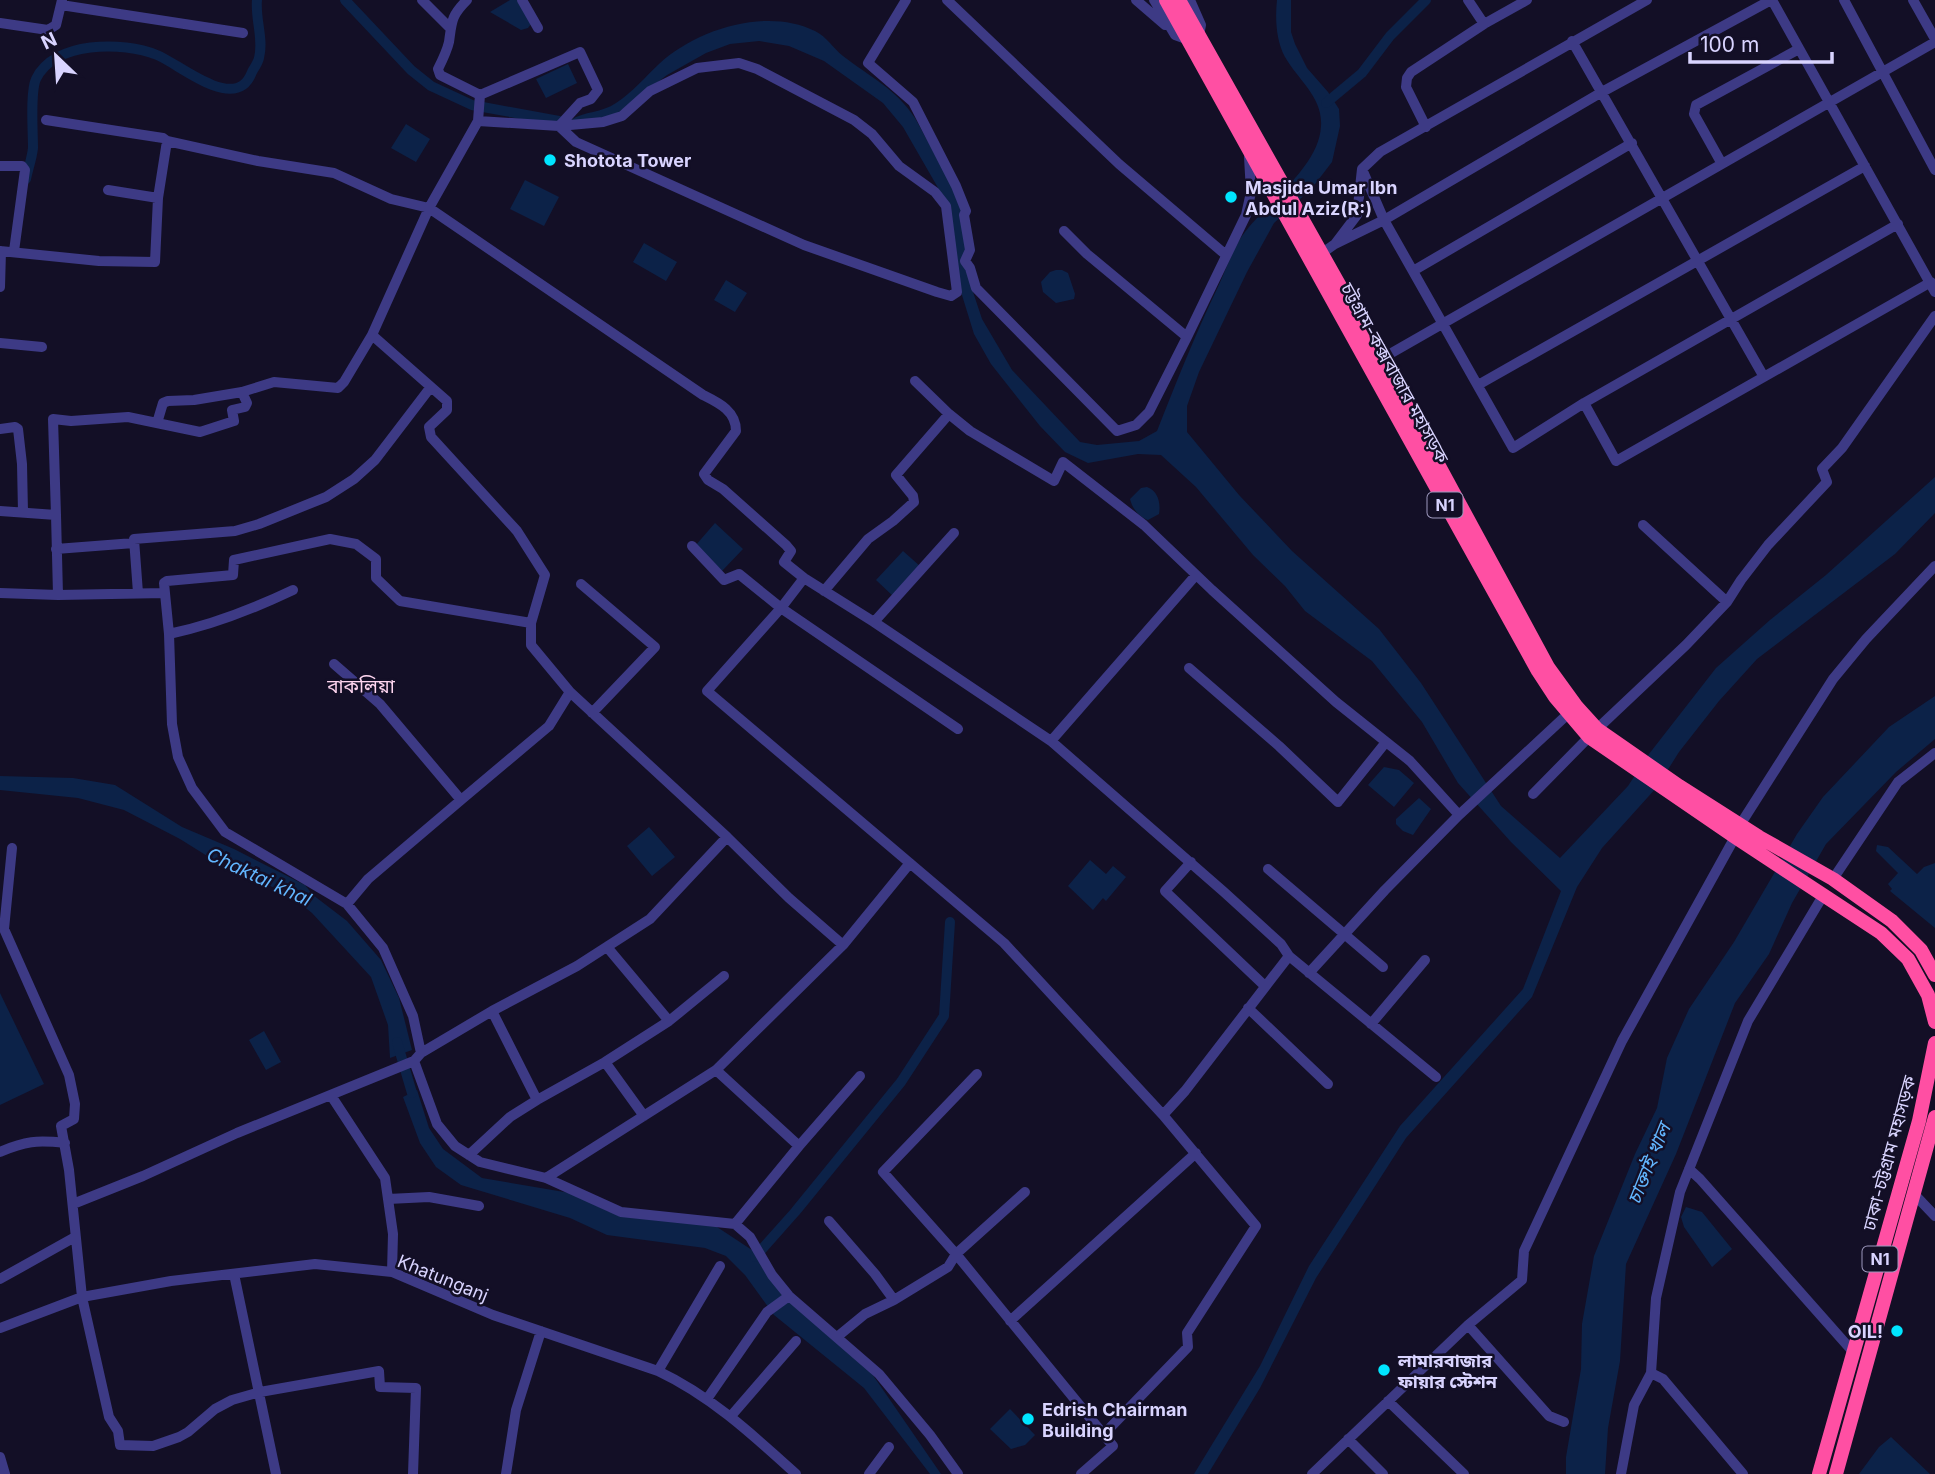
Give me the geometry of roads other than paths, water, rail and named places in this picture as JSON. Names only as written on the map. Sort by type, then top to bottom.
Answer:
[{"type":"highway","name":"চট্টগ্রাম-কক্সবাজার মহাসড়ক","points":[[1167,0],[1264,162],[1370,366],[1548,667],[1593,733]]},
{"type":"highway","name":"চট্টগ্রাম-কক্সবাজার মহাসড়ক","points":[[1179,0],[1188,36],[1247,142],[1264,162]]},
{"type":"highway","name":"চট্টগ্রাম-কক্সবাজার মহাসড়ক","points":[[1303,234],[1322,253],[1381,359],[1538,671],[1569,713],[1593,733],[1737,831],[1831,877]]},
{"type":"highway","name":"চট্টগ্রাম-কক্সবাজার মহাসড়ক","points":[[1756,842],[1821,892]]},
{"type":"highway","name":"N1","points":[[1831,877],[1892,921],[1921,950],[1935,975]]},
{"type":"highway","name":"N1","points":[[1821,892],[1881,933],[1908,959],[1928,995],[1935,1022]]},
{"type":"highway","name":"ঢাকা-চট্টগ্রাম মহাসড়ক","points":[[1819,1474],[1923,1107],[1935,1043]]},
{"type":"highway","name":"ঢাকা-চট্টগ্রাম মহাসড়ক","points":[[1836,1474],[1934,1124]]},
{"type":"highway","points":[[1905,1166],[1922,1172]]},
{"type":"street","points":[[422,0],[449,27]]},
{"type":"street","points":[[467,0],[453,16],[449,27],[449,42],[438,72],[480,95]]},
{"type":"street","points":[[522,0],[538,28]]},
{"type":"street","points":[[906,0],[868,63],[913,103],[957,186],[966,211],[964,215],[970,250],[965,261],[976,288],[1117,431],[1136,425],[1149,412],[1246,215],[1251,192],[1247,142]]},
{"type":"street","points":[[947,0],[1119,164],[1226,255]]},
{"type":"street","points":[[1136,0],[1188,36]]},
{"type":"street","points":[[1154,0],[1188,36]]},
{"type":"street","points":[[1188,36],[1201,25],[1189,0]]},
{"type":"street","points":[[1468,0],[1484,24]]},
{"type":"street","points":[[1426,127],[1406,87],[1411,72],[1484,24],[1527,0]]},
{"type":"street","points":[[1335,244],[1357,215],[1362,169],[1380,152],[1647,0]]},
{"type":"street","points":[[1322,253],[1384,220],[1602,92],[1771,0],[1933,287],[1764,377],[1616,461],[1584,403]]},
{"type":"street","points":[[1844,0],[1935,170]]},
{"type":"street","points":[[1381,359],[1935,40],[1913,0]]},
{"type":"street","points":[[0,23],[48,30],[56,25],[61,2],[243,33]]},
{"type":"street","points":[[1572,41],[1764,377]]},
{"type":"street","points":[[1722,164],[1694,114],[1696,105],[1799,49]]},
{"type":"street","points":[[480,95],[580,52],[597,90],[591,99],[580,103],[559,126]]},
{"type":"street","points":[[478,121],[559,126],[603,122],[622,116],[650,91],[697,68],[739,63],[757,69],[854,120],[872,134],[899,166],[935,192],[946,206],[955,267],[956,295],[937,292],[804,245],[576,142],[559,126]]},
{"type":"street","points":[[157,423],[163,403],[168,401],[194,400],[242,392],[274,382],[338,388],[344,382],[372,335],[429,208],[478,121],[480,95]]},
{"type":"street","points":[[46,120],[163,138],[258,160],[334,173],[391,199],[429,208],[703,395],[725,406],[736,425],[736,431],[704,474],[786,545],[791,551],[783,562],[1051,741],[1191,862],[1281,944],[1289,956],[1436,1077]]},
{"type":"street","points":[[0,288],[1,251],[153,264],[157,260],[158,198],[167,141]]},
{"type":"street","points":[[1413,271],[1632,143]]},
{"type":"street","points":[[0,166],[22,166],[25,170],[14,251]]},
{"type":"street","points":[[1478,385],[1865,166]]},
{"type":"street","points":[[1362,169],[1384,220],[1513,448],[1584,403],[1898,224]]},
{"type":"street","points":[[108,190],[158,198]]},
{"type":"street","points":[[1064,231],[1087,254],[1187,337]]},
{"type":"street","points":[[1533,794],[1727,602],[1768,545],[1828,482],[1822,469],[1842,448],[1935,316]]},
{"type":"street","points":[[372,335],[447,401],[447,410],[429,428],[431,437],[517,531],[545,575],[531,623],[531,645],[570,692],[727,836],[789,898],[843,945]]},
{"type":"street","points":[[0,343],[42,347]]},
{"type":"street","points":[[915,381],[970,431],[1054,481],[1063,462],[1144,525],[1336,702],[1410,761],[1459,815]]},
{"type":"street","points":[[138,593],[135,538],[235,531],[326,497],[354,479],[375,460],[430,388]]},
{"type":"street","points":[[58,595],[53,419],[71,421],[128,417],[200,432],[233,422],[232,410],[247,405],[242,392]]},
{"type":"street","points":[[824,591],[868,539],[914,502],[913,496],[895,475],[949,414]]},
{"type":"street","points":[[0,429],[18,429],[23,512]]},
{"type":"street","points":[[0,511],[56,515]]},
{"type":"street","points":[[1643,525],[1727,602]]},
{"type":"street","points":[[874,622],[954,533]]},
{"type":"street","points":[[531,623],[400,601],[376,578],[376,559],[356,544],[330,539],[234,560],[233,575],[167,581],[164,583],[169,634],[172,724],[178,757],[192,788],[225,832],[347,904],[383,948],[413,1016],[414,1060],[437,1124],[455,1146],[480,1162],[546,1178],[621,1212],[735,1224],[750,1237],[772,1275],[789,1296],[878,1374],[930,1435],[958,1474]]},
{"type":"street","points":[[56,549],[134,543]]},
{"type":"street","points":[[692,546],[724,580],[739,574],[781,608],[958,729]]},
{"type":"street","points":[[1317,1472],[1468,1325],[1522,1280],[1524,1251],[1622,1041],[1737,831],[1833,679],[1866,639],[1935,566]]},
{"type":"street","points":[[1051,741],[1196,575]]},
{"type":"street","points":[[804,578],[707,691],[1004,943],[1163,1115],[1256,1226],[1187,1333],[1188,1347],[1104,1434]]},
{"type":"street","points":[[581,584],[655,647],[592,713]]},
{"type":"street","points":[[169,634],[202,628],[243,614],[293,590]]},
{"type":"street","points":[[0,593],[165,593]]},
{"type":"street","points":[[334,664],[380,704],[461,800]]},
{"type":"street","points":[[1188,668],[1279,746],[1338,802],[1386,742]]},
{"type":"street","points":[[347,904],[368,879],[550,726],[570,692]]},
{"type":"street","points":[[1309,973],[1459,815],[1569,713]]},
{"type":"street","points":[[1831,877],[1898,782],[1935,753]]},
{"type":"street","points":[[73,1204],[143,1176],[237,1133],[383,1076],[414,1060],[492,1011],[577,966],[650,919],[727,836]]},
{"type":"street","points":[[12,848],[4,929],[69,1075],[75,1119],[61,1126],[73,1204],[82,1297],[108,1417],[118,1430],[120,1446],[153,1446],[179,1437],[215,1409],[232,1400],[260,1392],[379,1371],[380,1387],[416,1388],[413,1474]]},
{"type":"street","points":[[1191,862],[1165,891],[1265,986]]},
{"type":"street","points":[[546,1178],[716,1070],[843,945],[910,863]]},
{"type":"street","points":[[1268,869],[1383,967]]},
{"type":"street","points":[[1621,1474],[1634,1405],[1651,1373],[1656,1298],[1680,1192],[1748,1021],[1821,892]]},
{"type":"street","points":[[607,947],[669,1021]]},
{"type":"street","points":[[1163,1115],[1185,1091],[1289,956]]},
{"type":"street","points":[[1371,1024],[1424,960]]},
{"type":"street","points":[[469,1155],[510,1117],[669,1021],[724,976]]},
{"type":"street","points":[[1248,1008],[1328,1084]]},
{"type":"street","points":[[492,1011],[537,1100]]},
{"type":"street","points":[[605,1062],[644,1116]]},
{"type":"street","points":[[716,1070],[799,1146]]},
{"type":"street","points":[[977,1074],[883,1172],[956,1254],[1113,1446],[1082,1474]]},
{"type":"street","points":[[735,1224],[860,1076]]},
{"type":"street","points":[[332,1097],[385,1178],[393,1234],[392,1272]]},
{"type":"street","points":[[0,1152],[37,1140],[65,1143]]},
{"type":"street","points":[[1010,1321],[1196,1153]]},
{"type":"street","points":[[1689,1169],[1854,1353]]},
{"type":"street","points":[[837,1337],[865,1314],[894,1300],[948,1267],[956,1254],[1025,1192]]},
{"type":"street","points":[[1915,1195],[1935,1216]]},
{"type":"street","points":[[388,1199],[429,1197],[479,1206]]},
{"type":"street","points":[[829,1222],[875,1273],[894,1300]]},
{"type":"street","points":[[0,1279],[75,1237]]},
{"type":"street","name":"Khatunganj","points":[[0,1328],[82,1297],[171,1281],[315,1264],[392,1272],[493,1315],[658,1371],[677,1380],[731,1416],[796,1474]]},
{"type":"street","points":[[658,1371],[720,1266]]},
{"type":"street","points":[[233,1274],[276,1474]]},
{"type":"street","points":[[707,1399],[767,1312],[789,1296]]},
{"type":"street","points":[[1468,1325],[1549,1416],[1564,1422]]},
{"type":"street","points":[[506,1474],[516,1409],[541,1331]]},
{"type":"street","points":[[731,1416],[796,1341]]},
{"type":"street","points":[[1651,1373],[1663,1378],[1743,1474]]},
{"type":"street","points":[[1388,1401],[1464,1474]]},
{"type":"street","points":[[1348,1439],[1383,1474]]},
{"type":"street","points":[[869,1474],[889,1447]]},
{"type":"street","points":[[0,1457],[5,1474]]},
{"type":"water","points":[[510,0],[519,0],[531,24],[528,28],[521,30],[490,12]]},
{"type":"water","points":[[1277,0],[1291,0],[1291,32],[1295,44],[1307,68],[1339,109],[1340,126],[1332,162],[1312,188],[1274,223],[1247,272],[1199,372],[1187,406],[1187,432],[1239,495],[1292,551],[1379,629],[1421,683],[1501,806],[1560,858],[1628,786],[1649,754],[1716,668],[1826,575],[1935,477],[1935,513],[1895,554],[1757,659],[1719,701],[1679,752],[1657,787],[1602,848],[1577,887],[1532,997],[1406,1138],[1316,1278],[1260,1388],[1208,1474],[1194,1474],[1260,1366],[1309,1266],[1400,1126],[1523,989],[1561,891],[1511,842],[1458,783],[1422,722],[1372,661],[1305,611],[1196,487],[1161,455],[1138,454],[1088,463],[1065,452],[1040,426],[991,364],[974,334],[957,279],[941,193],[903,127],[883,103],[824,61],[789,46],[759,41],[730,44],[706,53],[667,75],[619,112],[608,117],[573,122],[571,120],[616,103],[675,52],[712,32],[733,25],[776,21],[815,31],[843,56],[891,91],[915,118],[961,202],[971,286],[982,319],[1012,370],[1080,442],[1097,445],[1139,441],[1157,431],[1193,341],[1238,242],[1252,223],[1290,184],[1311,156],[1318,141],[1321,116],[1314,97],[1282,51],[1277,29]]},
{"type":"water","points":[[568,64],[577,83],[546,98],[536,79]]},
{"type":"water","points":[[406,124],[430,139],[416,162],[391,148]]},
{"type":"water","points":[[525,180],[559,197],[544,226],[510,209]]},
{"type":"water","points":[[644,243],[677,262],[666,281],[633,262]]},
{"type":"water","points":[[1056,270],[1068,273],[1074,299],[1056,303],[1043,292],[1041,282],[1050,272]]},
{"type":"water","points":[[726,280],[747,293],[735,312],[714,300]]},
{"type":"water","points":[[1147,487],[1156,494],[1160,506],[1159,514],[1148,520],[1136,512],[1130,499],[1141,488]]},
{"type":"water","points":[[715,523],[743,549],[722,571],[695,546]]},
{"type":"water","points":[[903,551],[921,567],[894,597],[876,580]]},
{"type":"water","name":"চাক্তাই খাল","points":[[1935,696],[1935,739],[1896,772],[1826,844],[1792,903],[1769,954],[1735,1003],[1676,1154],[1626,1264],[1620,1361],[1608,1428],[1605,1474],[1566,1474],[1566,1457],[1581,1369],[1582,1324],[1594,1256],[1635,1154],[1657,1108],[1667,1058],[1689,1009],[1734,942],[1797,834],[1823,797],[1889,727]]},
{"type":"water","points":[[1384,767],[1399,770],[1414,783],[1394,807],[1368,785]]},
{"type":"water","points":[[0,776],[73,778],[115,785],[182,827],[234,849],[305,885],[313,895],[347,921],[381,960],[399,998],[412,1050],[390,1058],[388,1025],[371,977],[312,913],[291,896],[250,876],[236,874],[180,839],[124,810],[78,798],[0,790]]},
{"type":"water","points":[[1419,798],[1431,809],[1413,835],[1403,831],[1396,824],[1396,819]]},
{"type":"water","points":[[649,827],[675,857],[652,876],[627,846]]},
{"type":"water","points":[[1877,845],[1888,847],[1917,874],[1924,867],[1935,863],[1935,928],[1890,891],[1892,889],[1888,884],[1898,873],[1876,851]]},
{"type":"water","points":[[1090,860],[1106,874],[1113,866],[1126,877],[1106,901],[1103,898],[1093,910],[1068,886]]},
{"type":"water","points":[[0,993],[44,1084],[0,1105]]},
{"type":"water","points":[[264,1031],[281,1062],[266,1070],[249,1040]]},
{"type":"water","points":[[417,1090],[429,1128],[443,1149],[482,1178],[576,1194],[607,1211],[627,1216],[714,1225],[758,1254],[761,1266],[782,1295],[868,1368],[941,1474],[930,1474],[864,1388],[774,1315],[745,1275],[726,1256],[705,1248],[607,1235],[570,1218],[461,1185],[436,1167],[420,1143],[403,1097]]},
{"type":"water","points":[[1686,1207],[1702,1212],[1732,1249],[1712,1267],[1684,1227],[1681,1217]]},
{"type":"water","points":[[1010,1409],[1035,1435],[1025,1445],[1011,1449],[990,1429]]},
{"type":"water","points":[[1891,1437],[1930,1474],[1859,1474],[1879,1447]]},
{"type":"waterway","points":[[26,179],[33,148],[34,85],[45,66],[58,57],[90,47],[143,50],[166,59],[211,85],[234,89],[247,81],[259,58],[261,44],[257,0]]},
{"type":"waterway","points":[[345,0],[411,70],[431,86],[472,105],[559,121]]},
{"type":"waterway","points":[[1326,103],[1362,73],[1390,36],[1426,0]]},
{"type":"waterway","points":[[755,1257],[901,1082],[944,1016],[950,922]]},
{"type":"waterway","name":"Chaktai khal","points":[[397,1042],[412,1093]]},
{"type":"place","name":"Shotota Tower","points":[[550,160]]},
{"type":"place","name":"Masjida Umar Ibn Abdul Aziz(R:)","points":[[1231,197]]},
{"type":"place","name":"OIL!","points":[[1897,1331]]},
{"type":"place","name":"লামারবাজার ফায়ার স্টেশন","points":[[1384,1370]]},
{"type":"place","name":"Edrish Chairman Building","points":[[1028,1419]]},
{"type":"district","name":"বাকলিয়া","points":[[361,686]]}]
